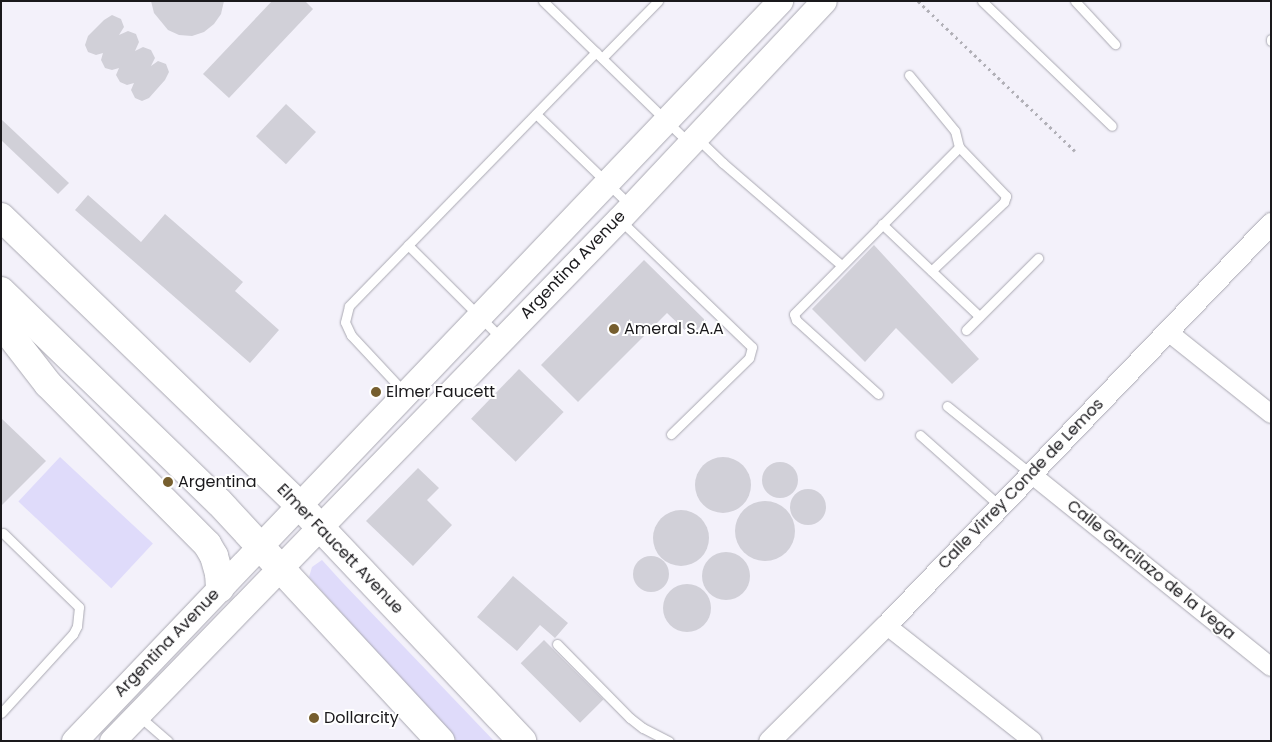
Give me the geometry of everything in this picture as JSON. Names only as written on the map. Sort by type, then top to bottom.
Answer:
[{"type":"main road","name":"Argentina Avenue","points":[[74,741],[478,315],[780,1]]},
{"type":"main road","name":"Argentina Avenue","points":[[112,741],[694,141],[824,1]]},
{"type":"main road","name":"Elmer Faucett Avenue","points":[[1,217],[319,526],[522,741]]},
{"type":"main road","points":[[1,291],[219,502],[440,741]]},
{"type":"main road","points":[[1,320],[7,331],[48,384],[207,544],[214,556],[219,573],[220,588]]},
{"type":"street","name":"Calle Virrey Conde de Lemos","points":[[773,739],[886,625],[1271,223]]},
{"type":"street","points":[[1167,331],[1271,414]]},
{"type":"street","name":"Calle Garcilazo de la Vega","points":[[1031,474],[1271,667]]},
{"type":"street","points":[[886,625],[1034,741]]},
{"type":"lane","points":[[543,1],[666,120],[723,163],[841,265]]},
{"type":"lane","points":[[405,393],[351,335],[346,322],[349,306],[536,114],[658,1]]},
{"type":"lane","points":[[982,1],[1112,126]]},
{"type":"lane","points":[[1075,1],[1115,44]]},
{"type":"lane","points":[[909,75],[955,131],[959,147],[1006,196],[1006,199],[931,270]]},
{"type":"lane","points":[[536,114],[606,182],[625,212],[752,347],[750,358],[671,434]]},
{"type":"lane","points":[[878,394],[794,317],[794,314],[959,147]]},
{"type":"lane","points":[[882,224],[979,316]]},
{"type":"lane","points":[[408,245],[502,339]]},
{"type":"lane","points":[[966,330],[1038,258]]},
{"type":"lane","points":[[947,406],[1031,474]]},
{"type":"lane","points":[[920,435],[1000,506]]},
{"type":"lane","points":[[1,713],[72,634],[77,626],[79,612],[79,607],[3,533]]},
{"type":"lane","points":[[557,644],[630,718],[643,728],[669,741]]},
{"type":"lane","points":[[137,714],[168,741]]},
{"type":"path","points":[[918,1],[1075,151]]},
{"type":"shaded area","points":[[60,457],[153,544],[111,588],[18,502]]},
{"type":"shaded area","points":[[322,560],[494,741],[457,741],[309,577],[312,567]]},
{"type":"building","points":[[151,1],[224,1],[221,14],[214,24],[204,32],[192,36],[179,35],[168,30],[154,13]]},
{"type":"building","points":[[272,1],[305,1],[313,9],[229,98],[203,74]]},
{"type":"building","points":[[112,15],[121,19],[124,27],[119,35],[128,31],[136,34],[139,42],[135,51],[143,47],[151,50],[155,58],[151,66],[158,61],[166,64],[169,72],[165,80],[149,98],[142,101],[135,98],[131,90],[134,83],[127,85],[120,82],[116,75],[119,68],[112,70],[105,68],[101,60],[103,53],[96,55],[88,52],[85,45],[88,36],[104,20]]},
{"type":"building","points":[[286,104],[316,132],[286,164],[256,136]]},
{"type":"building","points":[[1,119],[69,183],[58,194],[1,140]]},
{"type":"building","points":[[88,195],[141,242],[165,214],[243,282],[235,291],[279,330],[250,363],[75,210]]},
{"type":"building","points":[[874,245],[979,359],[952,384],[896,328],[865,362],[812,309]]},
{"type":"building","name":"Ameral S.A.A","points":[[644,260],[706,321],[691,336],[667,313],[578,402],[541,365]]},
{"type":"building","points":[[519,369],[564,412],[516,462],[471,419]]},
{"type":"building","points":[[1,418],[46,461],[1,506]]},
{"type":"building","points":[[717,457],[729,457],[739,461],[747,469],[751,485],[747,501],[739,509],[729,513],[717,513],[707,509],[699,501],[695,491],[695,479],[699,469],[707,461]]},
{"type":"building","points":[[780,462],[792,468],[798,480],[792,492],[780,498],[768,492],[762,480],[768,468]]},
{"type":"building","points":[[418,468],[439,488],[427,500],[452,525],[413,566],[366,521]]},
{"type":"building","points":[[808,489],[820,495],[826,507],[820,519],[808,525],[796,519],[790,507],[796,495]]},
{"type":"building","points":[[759,501],[771,501],[782,506],[790,514],[795,525],[793,543],[782,556],[771,561],[759,561],[748,556],[740,548],[735,537],[735,525],[740,514],[748,506]]},
{"type":"building","points":[[675,510],[687,510],[697,514],[705,522],[709,538],[705,554],[697,562],[687,566],[675,566],[665,562],[657,554],[653,544],[653,532],[657,522],[665,514]]},
{"type":"building","points":[[721,552],[731,552],[743,559],[750,571],[750,581],[743,593],[731,600],[721,600],[713,596],[706,589],[702,581],[702,571],[706,563],[713,556]]},
{"type":"building","points":[[651,556],[663,562],[669,574],[663,586],[651,592],[639,586],[633,574],[639,562]]},
{"type":"building","points":[[513,576],[568,623],[555,638],[540,625],[517,651],[477,617]]},
{"type":"building","points":[[682,584],[692,584],[704,591],[711,603],[711,613],[704,625],[692,632],[682,632],[674,628],[667,621],[663,613],[663,603],[667,595],[674,588]]},
{"type":"building","points":[[544,640],[603,699],[580,723],[521,663]]},
{"type":"place","name":"Ameral S.A.A","points":[[614,329]]},
{"type":"place","name":"Elmer Faucett","points":[[376,392]]},
{"type":"place","name":"Argentina","points":[[168,482]]},
{"type":"place","name":"Dollarcity","points":[[314,718]]}]
